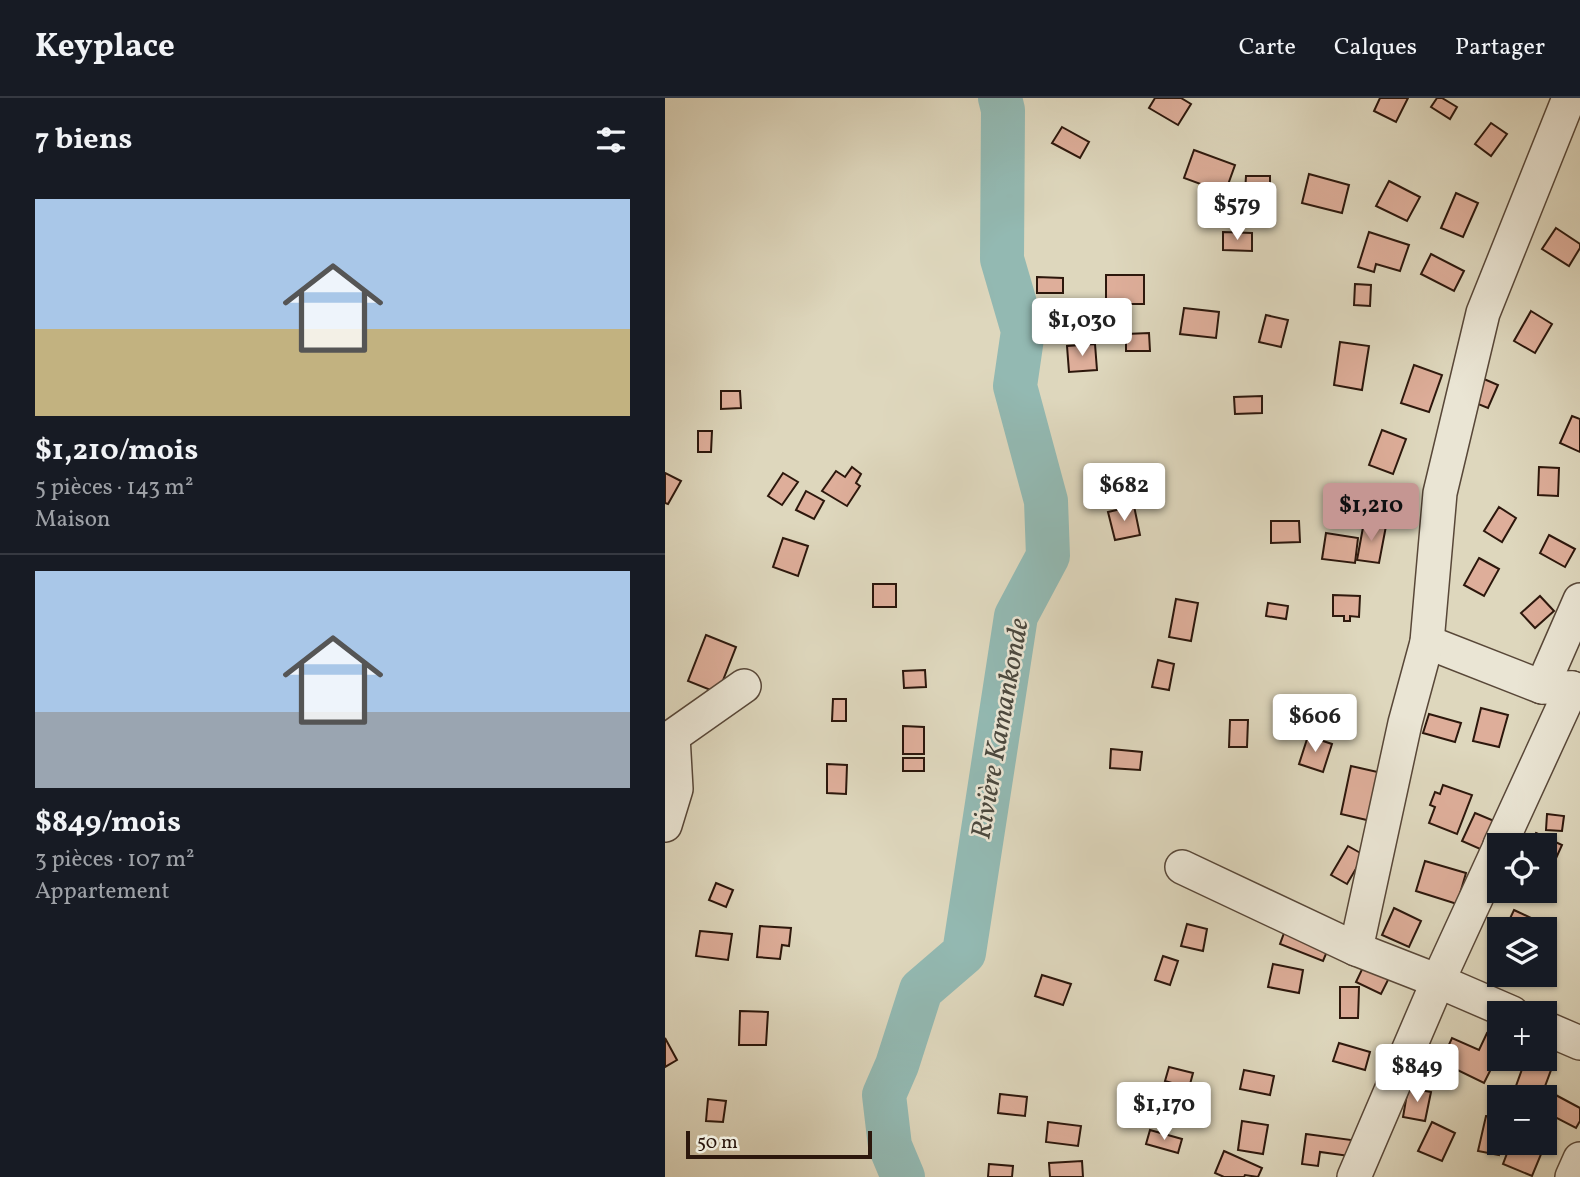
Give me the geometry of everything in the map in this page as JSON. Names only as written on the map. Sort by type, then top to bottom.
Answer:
[{"type":"street","points":[[1356,949],[1405,723],[1427,642],[1440,493],[1483,313],[1569,98]]},
{"type":"street","points":[[1505,833],[1565,689],[1580,600]]},
{"type":"street","points":[[1427,642],[1565,689]]},
{"type":"street","points":[[665,825],[671,786],[673,736],[744,686]]},
{"type":"street","points":[[1182,867],[1356,949],[1487,1002]]},
{"type":"street","points":[[1354,1177],[1487,874]]},
{"type":"street","points":[[1557,1033],[1580,1043]]},
{"type":"street","points":[[1572,1177],[1580,1159]]},
{"type":"building","points":[[1155,98],[1181,98],[1191,104],[1178,125],[1149,108]]},
{"type":"building","points":[[1380,98],[1408,98],[1396,122],[1374,111]]},
{"type":"building","points":[[1437,98],[1457,107],[1450,119],[1431,107]]},
{"type":"building","points":[[1491,123],[1507,134],[1491,156],[1475,144]]},
{"type":"building","points":[[1062,127],[1089,142],[1080,158],[1052,143]]},
{"type":"building","points":[[1194,150],[1235,165],[1225,193],[1184,178]]},
{"type":"building","points":[[1309,174],[1349,185],[1342,213],[1302,203]]},
{"type":"building","points":[[1246,176],[1270,176],[1270,194],[1245,193]]},
{"type":"building","points":[[1389,181],[1420,197],[1407,221],[1376,206]]},
{"type":"building","points":[[1456,193],[1478,203],[1463,237],[1441,228]]},
{"type":"building","points":[[1556,228],[1580,244],[1569,266],[1542,249]]},
{"type":"building","points":[[1223,232],[1252,233],[1252,251],[1223,250]]},
{"type":"building","points":[[1369,232],[1409,245],[1400,271],[1376,264],[1374,272],[1358,267]]},
{"type":"building","points":[[1431,254],[1464,271],[1454,291],[1421,274]]},
{"type":"building","points":[[1106,275],[1144,275],[1144,304],[1122,304],[1122,313],[1106,312]]},
{"type":"building","points":[[1037,277],[1063,278],[1063,293],[1037,293]]},
{"type":"building","points":[[1355,284],[1371,285],[1370,306],[1354,305]]},
{"type":"building","points":[[1184,308],[1219,312],[1216,338],[1180,334]]},
{"type":"building","points":[[1531,311],[1552,324],[1535,353],[1514,341]]},
{"type":"building","points":[[1266,315],[1288,320],[1281,347],[1259,342]]},
{"type":"building","points":[[1149,333],[1150,351],[1126,351],[1126,334]]},
{"type":"building","points":[[1340,342],[1369,346],[1362,390],[1334,385]]},
{"type":"building","points":[[1095,344],[1097,370],[1069,372],[1067,346]]},
{"type":"building","points":[[1414,365],[1442,375],[1429,412],[1401,403]]},
{"type":"building","points":[[1477,376],[1498,385],[1488,408],[1468,400]]},
{"type":"building","points":[[721,391],[740,391],[741,408],[721,409]]},
{"type":"building","points":[[1262,396],[1262,413],[1235,414],[1234,397]]},
{"type":"building","points":[[1572,416],[1580,419],[1580,452],[1560,443]]},
{"type":"building","points":[[1382,430],[1406,439],[1393,474],[1369,465]]},
{"type":"building","points":[[698,431],[712,431],[711,452],[698,452]]},
{"type":"building","points":[[852,467],[861,474],[856,483],[860,486],[847,506],[822,491],[836,471],[845,477]]},
{"type":"building","points":[[1539,467],[1559,468],[1558,496],[1538,495]]},
{"type":"building","points":[[665,473],[681,481],[668,504],[665,503]]},
{"type":"building","points":[[783,473],[798,482],[782,505],[768,496]]},
{"type":"building","points":[[806,491],[824,501],[814,519],[796,510]]},
{"type":"building","points":[[1134,506],[1140,535],[1115,540],[1108,512]]},
{"type":"building","points":[[1499,507],[1516,518],[1502,542],[1484,531]]},
{"type":"building","points":[[1271,521],[1299,521],[1300,542],[1271,543]]},
{"type":"building","points":[[1364,522],[1386,526],[1379,563],[1357,560]]},
{"type":"building","points":[[1326,533],[1358,538],[1355,563],[1322,559]]},
{"type":"building","points":[[1549,535],[1575,549],[1565,567],[1540,553]]},
{"type":"building","points":[[783,538],[808,546],[798,576],[773,567]]},
{"type":"building","points":[[1479,558],[1499,569],[1484,596],[1464,585]]},
{"type":"building","points":[[873,584],[896,584],[896,607],[873,607]]},
{"type":"building","points":[[1333,595],[1360,596],[1359,617],[1350,616],[1350,621],[1344,621],[1344,616],[1333,616]]},
{"type":"building","points":[[1540,596],[1554,611],[1535,628],[1521,613]]},
{"type":"building","points":[[1176,599],[1198,603],[1191,641],[1169,637]]},
{"type":"building","points":[[1268,603],[1288,606],[1286,619],[1266,616]]},
{"type":"building","points":[[706,635],[736,647],[718,693],[688,681]]},
{"type":"building","points":[[1158,660],[1174,664],[1169,690],[1152,687]]},
{"type":"building","points":[[925,670],[926,687],[904,688],[903,671]]},
{"type":"building","points":[[1307,696],[1335,706],[1328,725],[1300,715]]},
{"type":"building","points":[[833,699],[846,699],[846,721],[832,721]]},
{"type":"building","points":[[1481,708],[1508,715],[1499,747],[1473,741]]},
{"type":"building","points":[[1429,714],[1461,723],[1455,742],[1423,733]]},
{"type":"building","points":[[1230,720],[1248,720],[1247,747],[1229,747]]},
{"type":"building","points":[[903,726],[924,727],[924,754],[903,754]]},
{"type":"building","points":[[1308,736],[1332,744],[1323,772],[1299,764]]},
{"type":"building","points":[[1111,749],[1142,752],[1140,770],[1110,768]]},
{"type":"building","points":[[903,758],[924,758],[924,771],[903,771]]},
{"type":"building","points":[[827,764],[847,765],[846,794],[827,793]]},
{"type":"building","points":[[1351,766],[1382,773],[1371,821],[1341,814]]},
{"type":"building","points":[[1443,785],[1472,795],[1457,834],[1429,823],[1435,807],[1430,805],[1435,792],[1440,794]]},
{"type":"building","points":[[1475,813],[1499,823],[1495,833],[1487,833],[1487,852],[1462,841]]},
{"type":"building","points":[[1547,814],[1564,816],[1562,831],[1546,830]]},
{"type":"building","points":[[1557,843],[1562,845],[1557,856]]},
{"type":"building","points":[[1348,846],[1364,855],[1347,884],[1331,875]]},
{"type":"building","points":[[1425,861],[1466,873],[1457,904],[1416,891]]},
{"type":"building","points":[[716,883],[733,890],[726,907],[709,900]]},
{"type":"building","points":[[1394,908],[1421,921],[1409,947],[1382,935]]},
{"type":"building","points":[[1514,910],[1529,917],[1511,917]]},
{"type":"building","points":[[1187,924],[1207,929],[1203,951],[1181,946]]},
{"type":"building","points":[[1287,925],[1331,942],[1323,961],[1280,944]]},
{"type":"building","points":[[760,926],[791,928],[789,946],[782,945],[780,959],[757,957]]},
{"type":"building","points":[[700,931],[732,934],[728,960],[696,956]]},
{"type":"building","points":[[1163,956],[1178,961],[1170,985],[1155,980]]},
{"type":"building","points":[[1366,961],[1391,974],[1381,994],[1356,982]]},
{"type":"building","points":[[1273,964],[1303,970],[1299,993],[1268,987]]},
{"type":"building","points":[[1042,975],[1071,984],[1063,1005],[1035,996]]},
{"type":"building","points":[[1340,987],[1359,987],[1358,1018],[1340,1018]]},
{"type":"building","points":[[740,1011],[768,1012],[766,1045],[739,1045]]},
{"type":"building","points":[[1487,1033],[1487,1071],[1490,1071],[1484,1083],[1441,1062],[1452,1038],[1479,1050]]},
{"type":"building","points":[[665,1038],[677,1060],[665,1067]]},
{"type":"building","points":[[1339,1043],[1370,1052],[1365,1070],[1333,1061]]},
{"type":"building","points":[[1169,1067],[1193,1073],[1189,1088],[1165,1081]]},
{"type":"building","points":[[1244,1070],[1274,1076],[1270,1095],[1240,1089]]},
{"type":"building","points":[[1521,1071],[1551,1071],[1545,1085],[1516,1085]]},
{"type":"building","points":[[1408,1088],[1431,1092],[1425,1121],[1403,1117]]},
{"type":"building","points":[[1000,1094],[1027,1097],[1025,1116],[998,1113]]},
{"type":"building","points":[[1557,1096],[1580,1108],[1580,1121],[1576,1128],[1557,1118]]},
{"type":"building","points":[[708,1099],[726,1101],[723,1122],[706,1121]]},
{"type":"building","points":[[1486,1116],[1487,1116],[1487,1153],[1478,1151]]},
{"type":"building","points":[[1242,1121],[1268,1125],[1263,1154],[1238,1150]]},
{"type":"building","points":[[1048,1122],[1081,1126],[1078,1146],[1046,1142]]},
{"type":"building","points":[[1432,1122],[1455,1133],[1442,1161],[1418,1151]]},
{"type":"building","points":[[1150,1130],[1182,1139],[1178,1153],[1146,1144]]},
{"type":"building","points":[[1306,1134],[1359,1141],[1356,1157],[1320,1152],[1318,1166],[1302,1164]]},
{"type":"building","points":[[1224,1151],[1262,1168],[1258,1177],[1224,1177],[1215,1173]]},
{"type":"building","points":[[1506,1155],[1541,1155],[1532,1176],[1503,1164]]},
{"type":"building","points":[[1082,1161],[1083,1177],[1050,1177],[1049,1163]]},
{"type":"building","points":[[989,1164],[1013,1166],[1012,1177],[988,1177]]},
{"type":"waterway","name":"Rivière Kamankonde","points":[[903,1177],[890,1146],[884,1095],[897,1065],[921,990],[964,953],[1016,616],[1048,556],[1046,501],[1015,386],[1023,331],[1002,259],[1003,110],[1000,98]]}]
